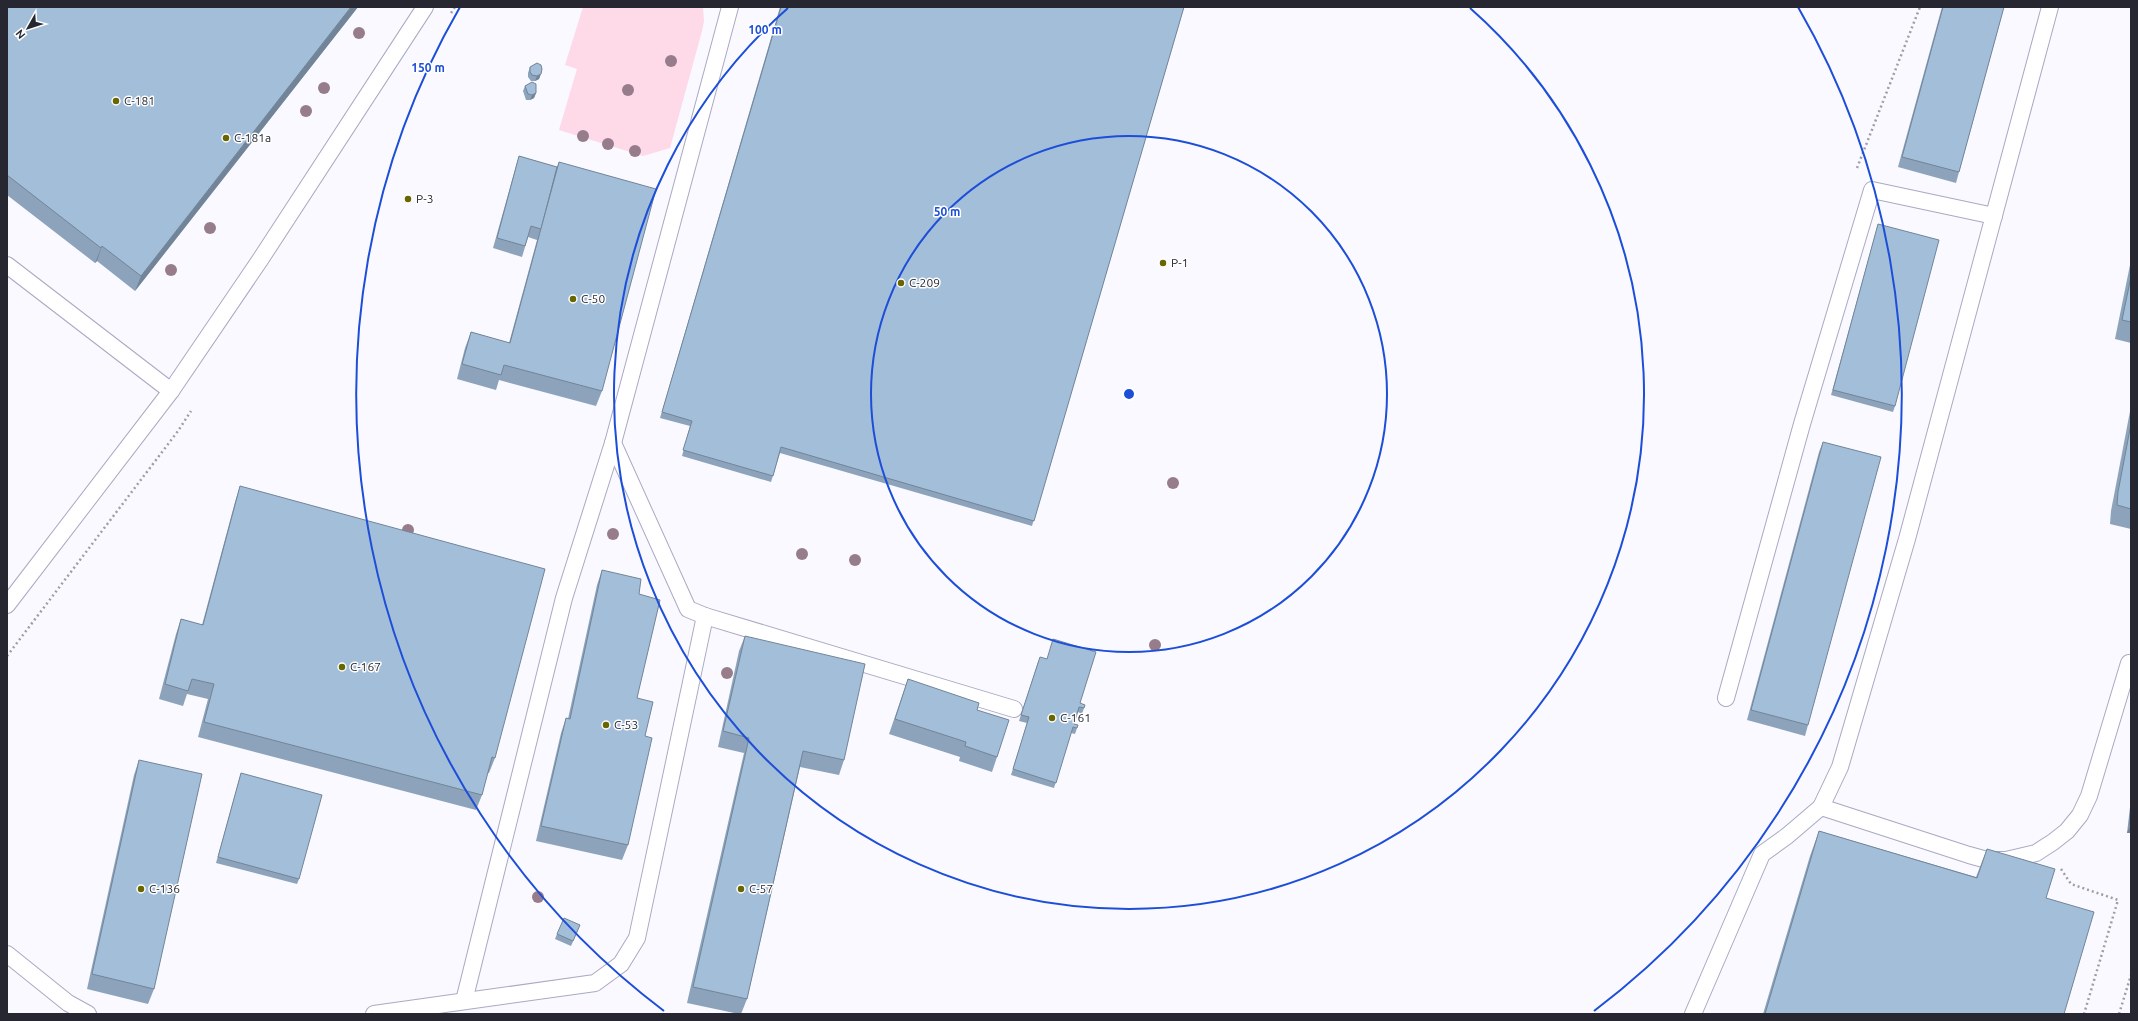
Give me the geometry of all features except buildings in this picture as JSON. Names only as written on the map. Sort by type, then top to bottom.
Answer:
[{"type":"lane","points":[[7,605],[171,391],[260,260],[425,7]]},
{"type":"lane","points":[[464,1001],[564,598],[613,443],[730,7]]},
{"type":"lane","points":[[1693,1014],[1762,854],[1787,836],[1821,807],[1840,767],[1907,539],[2050,7]]},
{"type":"lane","points":[[1726,698],[1802,424],[1872,190],[1994,216]]},
{"type":"lane","points":[[7,265],[171,391]]},
{"type":"lane","points":[[613,443],[688,609],[705,616],[1014,709]]},
{"type":"lane","points":[[374,1014],[595,983],[621,964],[637,938],[705,616]]},
{"type":"lane","points":[[1821,807],[1987,860],[2006,860],[2036,853],[2067,830],[2080,815],[2089,796],[2129,663]]},
{"type":"lane","points":[[7,954],[68,1003],[88,1014]]},
{"type":"path","points":[[1854,176],[1920,7]]},
{"type":"path","points":[[7,656],[178,431]]},
{"type":"path","points":[[2062,871],[2071,884],[2118,900],[2084,1014]]},
{"type":"path","points":[[2119,1014],[2131,975]]},
{"type":"shaded area","points":[[583,7],[703,7],[704,21],[702,31],[670,148],[643,156],[559,130],[577,69],[565,65]]},
{"type":"place","name":"C-181","points":[[116,101]]},
{"type":"place","name":"C-181a","points":[[226,138]]},
{"type":"place","name":"P-3","points":[[408,199]]},
{"type":"place","name":"P-1","points":[[1163,263]]},
{"type":"place","name":"C-209","points":[[901,283]]},
{"type":"place","name":"C-50","points":[[573,299]]},
{"type":"place","name":"C-167","points":[[342,667]]},
{"type":"place","name":"C-161","points":[[1052,718]]},
{"type":"place","name":"C-53","points":[[606,725]]},
{"type":"place","name":"C-136","points":[[141,889]]},
{"type":"place","name":"C-57","points":[[741,889]]}]
